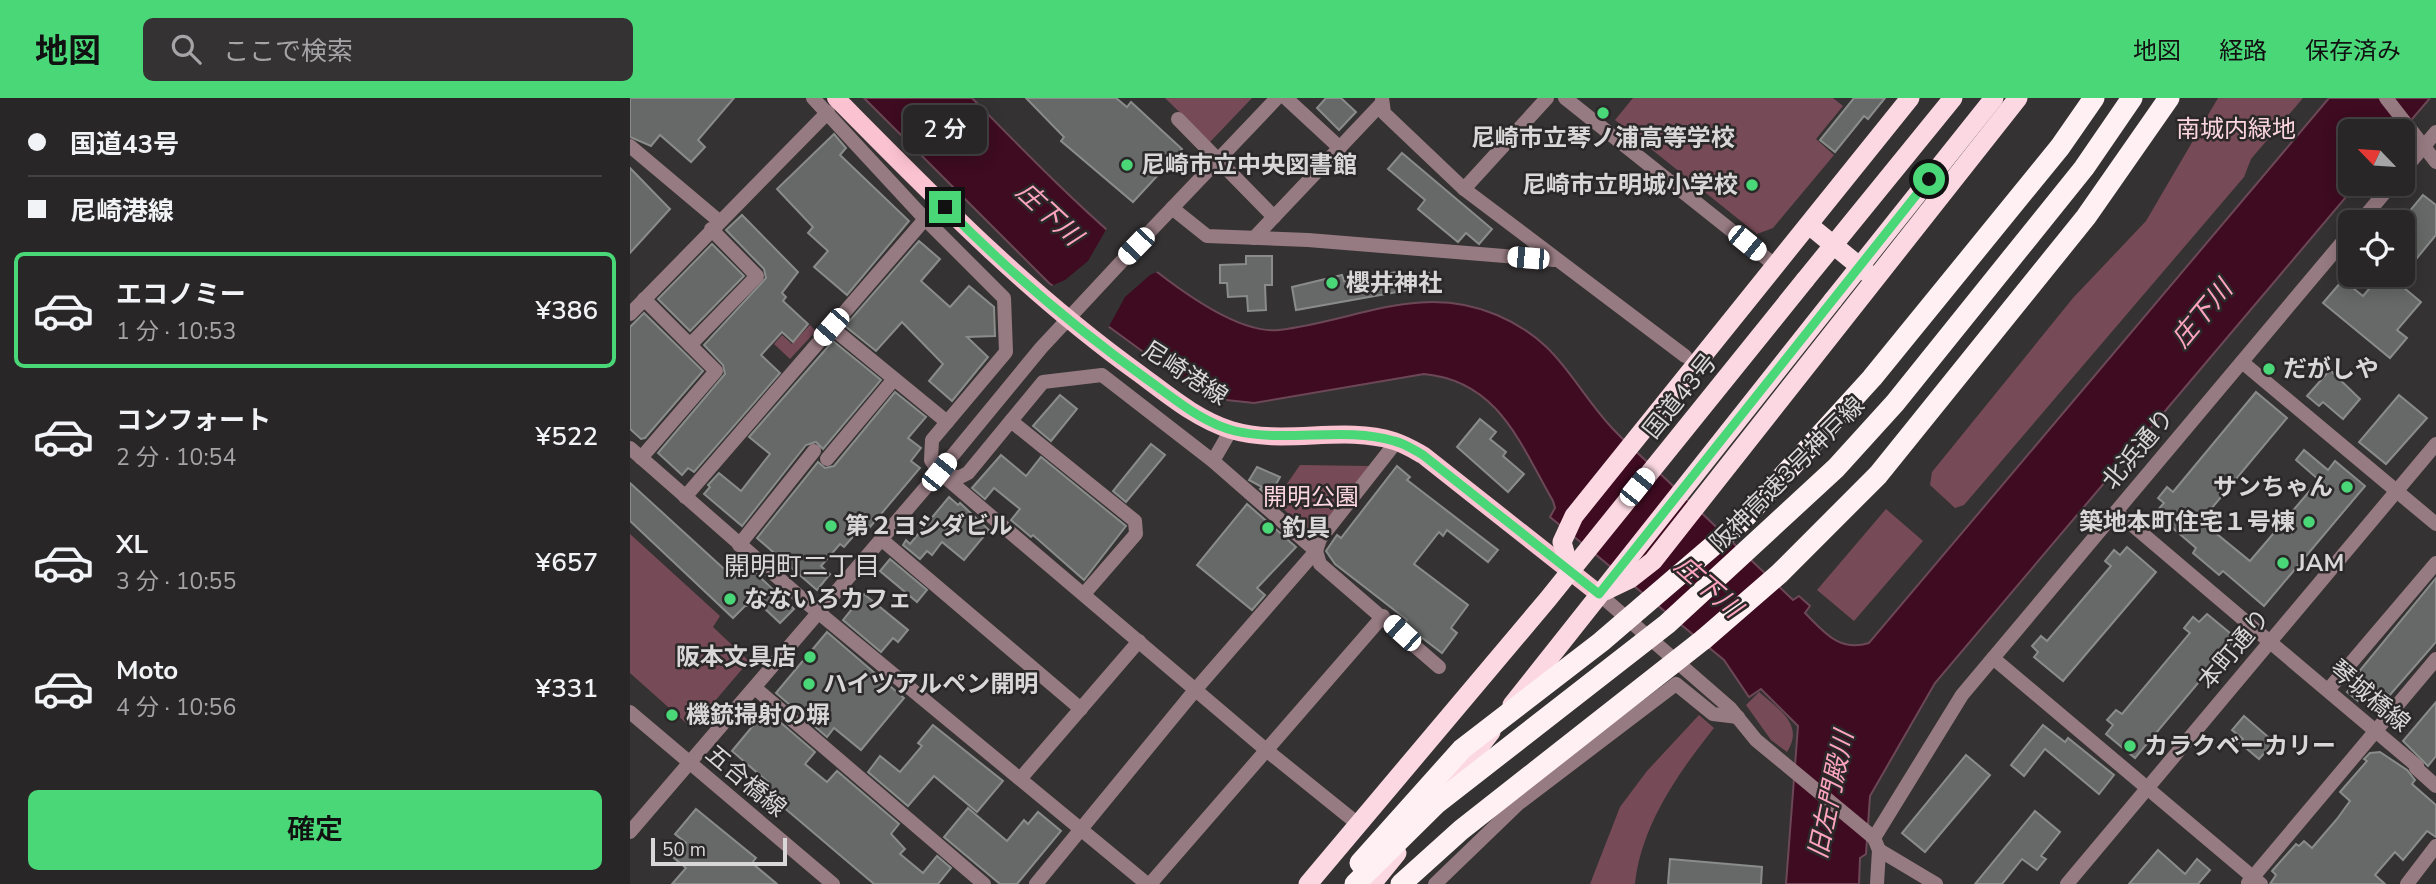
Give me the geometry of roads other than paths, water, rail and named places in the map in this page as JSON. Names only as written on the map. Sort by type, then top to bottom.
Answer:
[{"type":"highway","points":[[1570,570],[1562,542],[1567,528],[1910,98]]},
{"type":"highway","name":"国道43号","points":[[1308,884],[1589,547],[1952,98]]},
{"type":"highway","points":[[1624,575],[1681,491],[1994,98]]},
{"type":"highway","points":[[1372,884],[1599,594],[1624,575],[1653,561],[2018,98]]},
{"type":"highway","points":[[1344,884],[1382,836],[1462,749],[1601,642],[1741,521],[1872,378],[2060,147],[2094,98]]},
{"type":"highway","name":"阪神高速3号神戸線","points":[[1355,884],[1436,804],[1554,715],[1667,624],[1836,468],[1895,403],[2084,168],[2132,98]]},
{"type":"highway","points":[[1401,884],[1461,830],[1704,639],[1779,574],[1878,475],[2086,217],[2169,98]]},
{"type":"highway","points":[[1809,225],[1876,280]]},
{"type":"main road","name":"尼崎港線","points":[[832,105],[981,244],[1195,414],[1231,430],[1262,436],[1376,436],[1397,441],[1423,455],[1599,594]]},
{"type":"street","points":[[813,98],[832,105],[925,219],[1004,298],[1006,352],[932,440],[931,460],[942,474],[1265,749],[1358,824]]},
{"type":"street","points":[[630,832],[881,539],[942,474],[1071,314],[1277,98]]},
{"type":"street","points":[[1286,98],[1340,148]]},
{"type":"street","points":[[1464,188],[1548,98]]},
{"type":"street","points":[[1565,98],[1776,266]]},
{"type":"street","points":[[2386,98],[2436,162]]},
{"type":"street","points":[[1254,238],[1382,100]]},
{"type":"street","points":[[1382,100],[1384,113],[1464,188],[1555,260],[1685,356]]},
{"type":"street","points":[[630,314],[832,105]]},
{"type":"street","points":[[1178,119],[1274,217]]},
{"type":"street","points":[[2415,148],[2419,141],[2436,132]]},
{"type":"street","points":[[630,146],[715,225],[757,276],[690,345]]},
{"type":"street","points":[[2370,210],[2382,196]]},
{"type":"street","points":[[1172,208],[1208,236],[1555,260]]},
{"type":"street","points":[[685,497],[925,219]]},
{"type":"street","name":"北浜通り","points":[[1874,840],[1962,695],[2338,247]]},
{"type":"street","points":[[644,299],[716,371],[636,453],[739,545],[1148,884],[1383,616]]},
{"type":"street","points":[[831,327],[947,422]]},
{"type":"street","points":[[2242,362],[2436,524]]},
{"type":"street","points":[[942,474],[960,477],[968,473],[1043,382],[1102,375],[1213,461],[1316,551],[1320,564],[1439,667]]},
{"type":"street","points":[[739,545],[894,379]]},
{"type":"street","points":[[1011,421],[1135,521],[1136,534],[1084,594]]},
{"type":"street","points":[[1213,461],[1231,430]]},
{"type":"street","points":[[1036,884],[1196,689],[1316,551],[1320,539],[1397,441]]},
{"type":"street","name":"本町通り","points":[[2067,884],[2436,444]]},
{"type":"street","name":"琴城橋線","points":[[2124,518],[2376,731],[2436,786]]},
{"type":"street","points":[[881,539],[1081,709]]},
{"type":"street","points":[[2328,690],[2436,563]]},
{"type":"street","points":[[1599,594],[1738,717],[1756,740],[1874,840],[1936,884]]},
{"type":"street","points":[[1021,778],[1139,641]]},
{"type":"street","points":[[1993,658],[2254,882],[2436,659]]},
{"type":"street","points":[[1435,884],[1518,804],[1676,684],[1713,714],[1738,717]]},
{"type":"street","points":[[755,688],[984,884]]},
{"type":"street","name":"五合橋線","points":[[630,712],[833,884]]},
{"type":"street","points":[[1874,840],[1877,884]]},
{"type":"street","points":[[2407,884],[2436,846]]},
{"type":"street","points":[[1389,864],[1412,884]]},
{"type":"water","points":[[864,98],[972,98],[1117,239],[1162,276],[1205,306],[1245,325],[1279,330],[1388,307],[1441,302],[1469,306],[1497,315],[1518,326],[1550,350],[1626,442],[1793,600],[1799,596],[1810,606],[1805,613],[1819,627],[1841,643],[1858,645],[1869,643],[2329,98],[2430,98],[2412,119],[2338,119],[2338,196],[2347,196],[1935,683],[1870,796],[1866,854],[1860,858],[1859,884],[1786,884],[1798,726],[1761,689],[1749,697],[1724,660],[1550,517],[1555,508],[1553,501],[1517,438],[1489,402],[1450,379],[1424,374],[1254,403],[1217,399],[1194,389],[1049,283]]},
{"type":"place","name":"尼崎市立琴ノ浦高等学校","points":[[1603,113]]},
{"type":"place","name":"尼崎市立中央図書館","points":[[1127,165]]},
{"type":"place","name":"尼崎市立明城小学校","points":[[1752,185]]},
{"type":"place","name":"櫻井神社","points":[[1332,283]]},
{"type":"place","name":"だがしや","points":[[2269,369]]},
{"type":"place","name":"サンちゃん","points":[[2347,487]]},
{"type":"place","name":"築地本町住宅１号棟","points":[[2309,522]]},
{"type":"place","name":"第２ヨシダビル","points":[[831,526]]},
{"type":"place","name":"釣具","points":[[1268,528]]},
{"type":"place","name":"JAM","points":[[2283,563]]},
{"type":"place","name":"なないろカフェ","points":[[730,599]]},
{"type":"place","name":"阪本文具店","points":[[810,657]]},
{"type":"place","name":"ハイツアルペン開明","points":[[809,684]]},
{"type":"place","name":"機銃掃射の塀","points":[[672,715]]},
{"type":"place","name":"カラクベーカリー","points":[[2130,746]]},
{"type":"district","name":"開明町二丁目","points":[[802,566]]},
{"type":"park label","name":"南城内緑地","points":[[2236,129]]},
{"type":"park label","name":"開明公園","points":[[1311,497]]},
{"type":"water label","name":"庄下川","points":[[1049,214]]},
{"type":"water label","name":"庄下川","points":[[2202,314]]},
{"type":"water label","name":"庄下川","points":[[1708,587]]},
{"type":"water label","name":"旧左門殿川","points":[[1831,795]]}]
